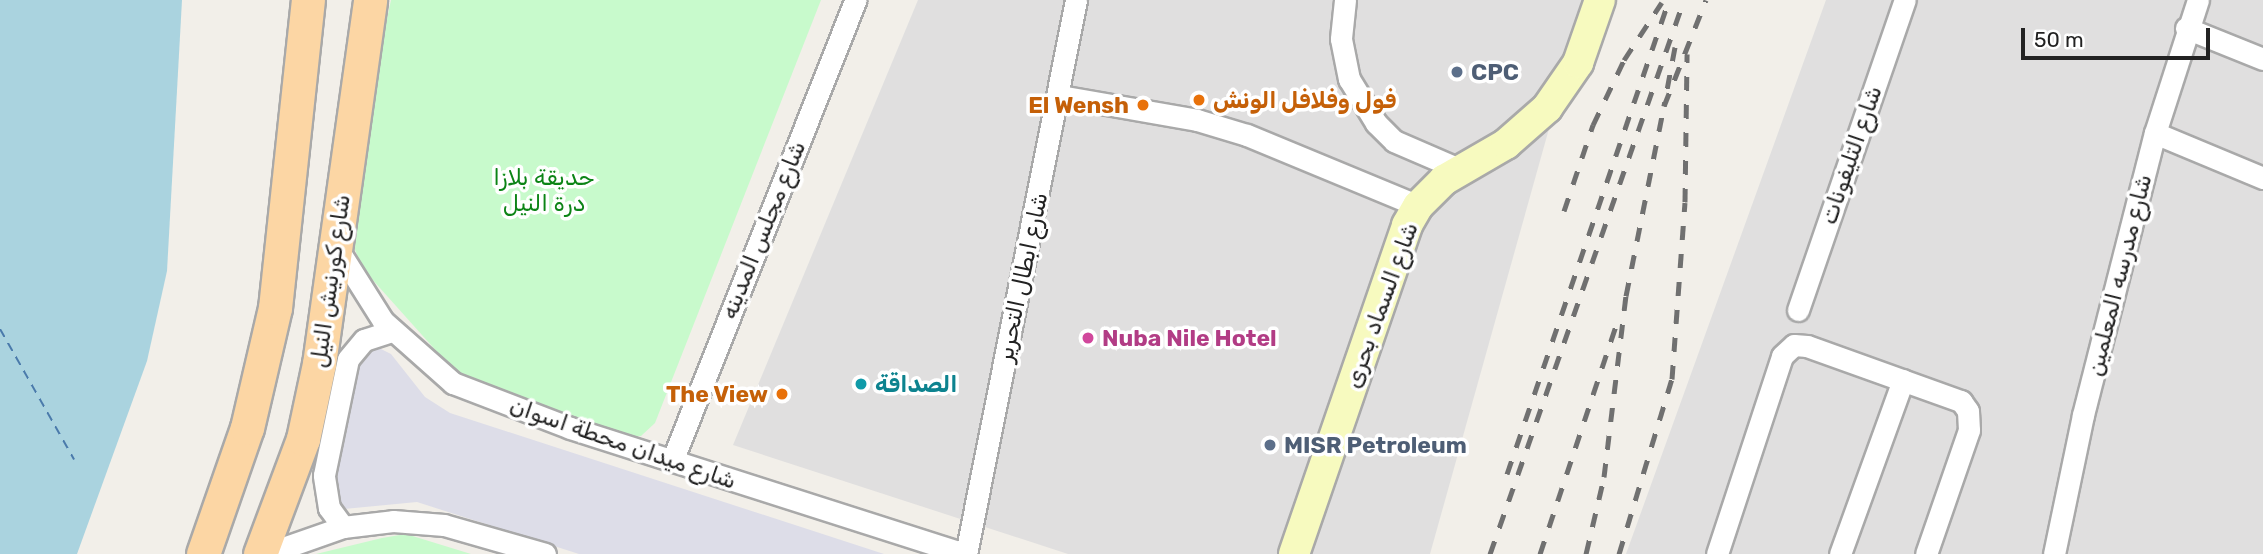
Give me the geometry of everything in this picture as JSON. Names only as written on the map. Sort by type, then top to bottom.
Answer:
[{"type":"main road","points":[[203,554],[247,428],[275,309],[308,0]]},
{"type":"main road","name":"شارع كورنيش النيل","points":[[260,554],[303,439],[337,247],[370,0]]},
{"type":"street","name":"شارع مجلس المدينه","points":[[672,461],[855,0]]},
{"type":"street","name":"شارع ابطال التحرير","points":[[966,554],[1060,96],[1076,0]]},
{"type":"street","points":[[1345,0],[1341,40],[1349,79],[1376,123],[1394,141],[1459,169]]},
{"type":"street","name":"شارع السماد بحرى","points":[[1294,554],[1407,225],[1418,206],[1459,169],[1506,144],[1547,108],[1578,63],[1600,0]]},
{"type":"street","name":"شارع التليفونات","points":[[1798,310],[1905,0]]},
{"type":"street","name":"شارع مدرسه المعلمين","points":[[2054,554],[2083,415],[2155,133],[2186,28],[2198,0]]},
{"type":"street","points":[[2186,28],[2263,59]]},
{"type":"street","points":[[1060,96],[1161,113],[1234,131],[1418,206]]},
{"type":"street","points":[[2155,133],[2263,178]]},
{"type":"street","name":"شارع ميدان محطة اسوان","points":[[337,247],[365,298],[392,331],[453,383],[672,461],[966,554]]},
{"type":"street","points":[[343,527],[329,508],[324,475],[348,359],[364,340],[392,331]]},
{"type":"street","points":[[1717,554],[1782,356],[1788,348],[1807,346],[1961,401],[1968,411],[1969,430],[1926,554]]},
{"type":"street","points":[[1840,554],[1903,380]]},
{"type":"street","points":[[266,554],[343,527],[393,521],[432,524],[545,554]]},
{"type":"shaded area","points":[[918,0],[1585,0],[1430,554],[1068,554],[733,445]]},
{"type":"shaded area","points":[[1826,0],[2263,0],[2263,554],[1626,554]]},
{"type":"shaded area","points":[[379,348],[391,354],[425,397],[450,413],[884,554],[579,554],[417,502],[344,509],[337,505],[329,482],[356,364],[365,351]]},
{"type":"green space","name":"حديقة بلازا درة النيل","points":[[391,0],[821,0],[655,423],[641,436],[631,437],[456,373],[362,268],[349,234],[357,159]]},
{"type":"green space","points":[[406,534],[471,554],[316,554],[382,538]]},
{"type":"water","points":[[0,0],[182,0],[167,271],[147,361],[77,554],[0,554]]},
{"type":"ferry route","points":[[0,329],[74,459]]},
{"type":"railway","points":[[1507,474],[1669,0]]},
{"type":"railway","points":[[1490,554],[1684,0]]},
{"type":"railway","points":[[1675,47],[1664,106],[1706,0]]},
{"type":"railway","points":[[1564,211],[1593,125],[1624,60],[1662,2]]},
{"type":"railway","points":[[1619,554],[1672,379],[1685,202],[1687,54]]},
{"type":"railway","points":[[1586,554],[1604,477],[1626,296],[1664,106]]},
{"type":"railway","points":[[1540,554],[1617,323]]},
{"type":"place","name":"CPC","points":[[1457,72]]},
{"type":"place","name":"فول وفلافل الونش","points":[[1199,100]]},
{"type":"place","name":"El Wensh","points":[[1143,105]]},
{"type":"place","name":"Nuba Nile Hotel","points":[[1088,338]]},
{"type":"place","name":"الصداقة","points":[[861,384]]},
{"type":"place","name":"The View","points":[[782,394]]},
{"type":"place","name":"MISR Petroleum","points":[[1270,445]]}]
